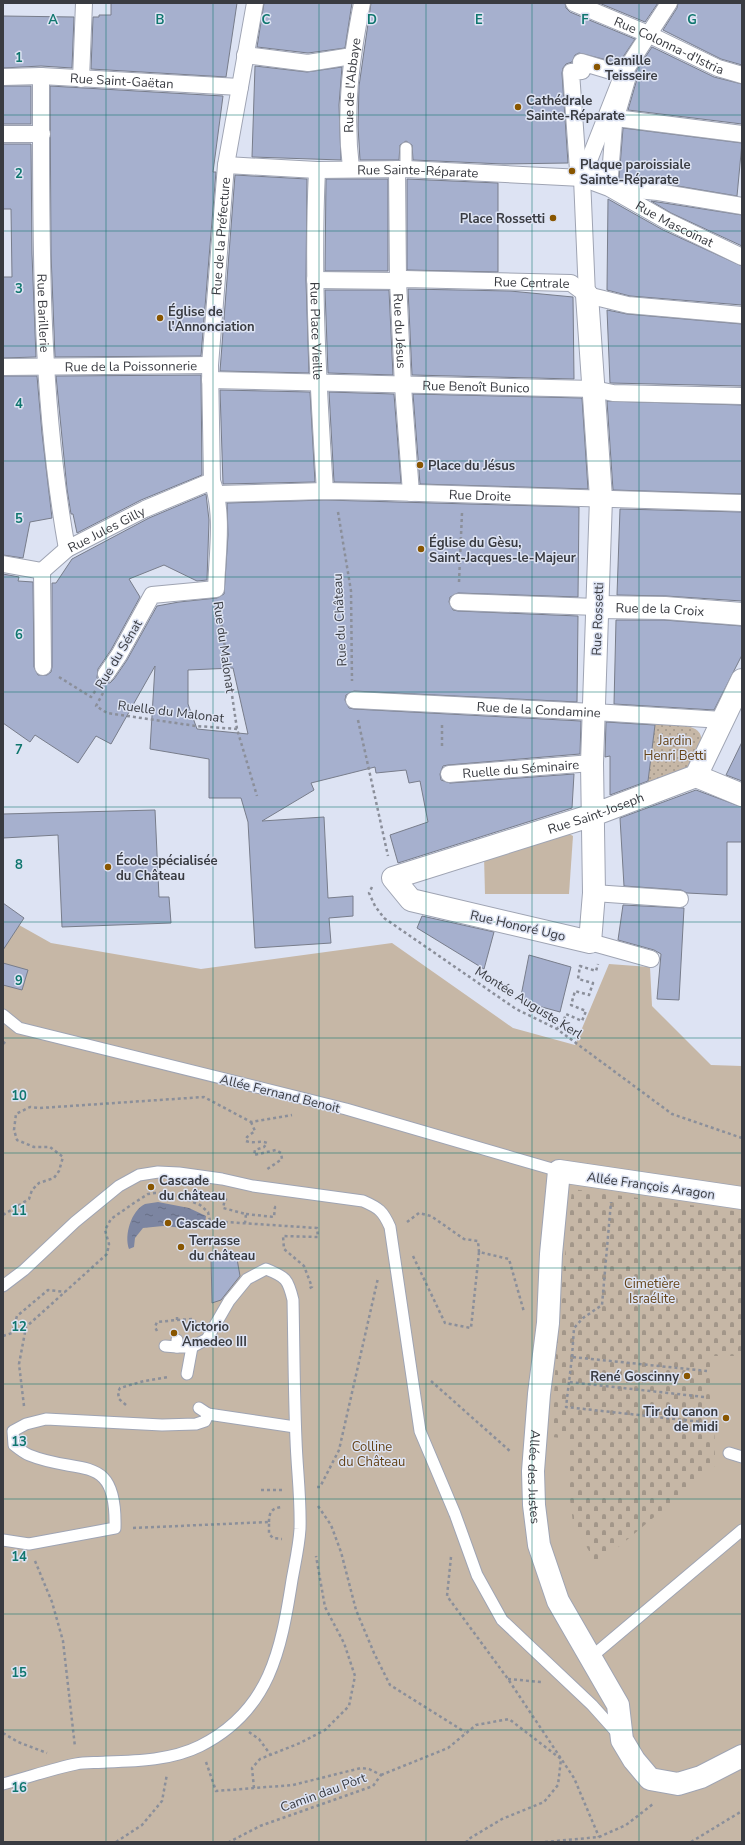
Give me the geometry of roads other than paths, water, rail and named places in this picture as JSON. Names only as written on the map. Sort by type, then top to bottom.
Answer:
[{"type":"street","name":"Rue de la Préfecture","points":[[215,487],[210,372],[226,166],[255,3]]},
{"type":"street","name":"Rue de l'Abbaye","points":[[351,168],[347,132],[352,56],[362,3]]},
{"type":"street","name":"Rue Colonna-d'Istria","points":[[574,3],[648,34],[718,68],[742,76]]},
{"type":"street","points":[[587,295],[583,175],[611,118],[623,74],[669,3]]},
{"type":"street","points":[[81,79],[82,5]]},
{"type":"street","points":[[245,55],[308,63],[352,56]]},
{"type":"street","points":[[611,118],[614,124],[610,176],[583,175],[578,170],[572,72],[582,71],[581,62],[623,74]]},
{"type":"street","name":"Rue Saint-Gaëtan","points":[[3,77],[41,76],[240,87]]},
{"type":"street","name":"Rue Barillerie","points":[[41,76],[43,319],[60,510],[67,549]]},
{"type":"street","points":[[611,118],[742,134]]},
{"type":"street","points":[[3,134],[42,134]]},
{"type":"street","name":"Rue Sainte-Réparate","points":[[226,166],[317,170],[351,168],[583,175],[609,188]]},
{"type":"street","name":"Rue du Jésus","points":[[402,169],[398,281],[403,386],[411,493]]},
{"type":"street","name":"Rue Place Vieille","points":[[317,170],[315,280],[318,384],[330,491]]},
{"type":"street","points":[[609,188],[742,202]]},
{"type":"street","name":"Rue Mascoïnat","points":[[609,188],[667,222],[742,257]]},
{"type":"street","name":"Rue Centrale","points":[[315,280],[398,281],[405,279],[571,283],[587,295],[628,305],[742,315]]},
{"type":"street","name":"Rue Rossetti","points":[[587,295],[601,498],[592,763],[595,951]]},
{"type":"street","name":"Rue de la Poissonnerie","points":[[3,368],[46,366],[210,372]]},
{"type":"street","name":"Rue Benoît Bunico","points":[[210,372],[318,384],[594,389],[613,393],[742,396]]},
{"type":"street","name":"Rue Jules Gilly","points":[[42,570],[67,549],[145,508],[215,487]]},
{"type":"street","name":"Rue Droite","points":[[215,487],[742,503]]},
{"type":"street","name":"Rue du Malonat","points":[[215,487],[218,537],[216,589]]},
{"type":"street","points":[[3,564],[42,570],[43,667]]},
{"type":"street","name":"Rue du Sénat","points":[[106,674],[119,655],[152,595],[216,589]]},
{"type":"street","name":"Rue de la Croix","points":[[458,602],[666,608],[742,614]]},
{"type":"street","points":[[742,680],[696,776],[742,795]]},
{"type":"street","name":"Rue de la Condamine","points":[[354,700],[723,720]]},
{"type":"street","name":"Ruelle du Séminaire","points":[[449,774],[592,763]]},
{"type":"street","name":"Rue Saint-Joseph","points":[[393,878],[593,815],[696,776]]},
{"type":"street","name":"Rue Honoré Ugo","points":[[393,878],[411,900],[595,951],[651,959]]},
{"type":"street","points":[[594,893],[680,898]]},
{"type":"street","name":"Allée François Aragon","points":[[559,1171],[742,1198]]},
{"type":"street","name":"Allée des Justes","points":[[559,1171],[551,1254],[548,1322],[538,1394],[533,1471],[534,1505],[539,1545],[558,1601],[618,1705],[622,1740],[634,1760],[650,1779],[678,1784],[701,1777],[742,1756]]},
{"type":"lane","points":[[402,169],[406,148]]},
{"type":"lane","name":"Allée Fernand Benoit","points":[[3,1015],[19,1028],[346,1109],[559,1171]]},
{"type":"lane","points":[[3,1286],[24,1270],[75,1222],[119,1186],[139,1175],[158,1172],[222,1178],[281,1190],[363,1201],[384,1213],[390,1227],[420,1431],[455,1514],[477,1575],[502,1620],[592,1705],[622,1740]]},
{"type":"lane","points":[[3,1784],[77,1764],[132,1761],[165,1757],[200,1746],[236,1722],[247,1712],[260,1692],[273,1665],[286,1618],[298,1543],[299,1490],[295,1427],[293,1300],[290,1287],[283,1276],[266,1270],[247,1279],[230,1301],[207,1339],[192,1348],[177,1343],[165,1346]]},
{"type":"lane","points":[[188,1374],[192,1348]]},
{"type":"lane","points":[[3,1540],[30,1544],[115,1528],[116,1513],[111,1488],[104,1477],[86,1468],[47,1461],[28,1455],[14,1445],[13,1431],[26,1424],[46,1419],[162,1425],[196,1424],[205,1421],[203,1411],[295,1427]]},
{"type":"lane","points":[[729,1453],[742,1457]]},
{"type":"lane","points":[[590,1658],[742,1530]]},
{"type":"water","name":"Cascade","points":[[158,1202],[189,1208],[206,1216],[205,1224],[196,1229],[163,1226],[143,1228],[135,1238],[134,1247],[129,1249],[127,1237],[132,1218],[140,1207],[145,1204]]},
{"type":"place","name":"Camille Teisseire","points":[[597,67]]},
{"type":"place","name":"Cathédrale Sainte-Réparate","points":[[518,107]]},
{"type":"place","name":"Plaque paroissiale Sainte-Réparate","points":[[572,171]]},
{"type":"place","name":"Place Rossetti","points":[[553,218]]},
{"type":"place","name":"Église de l'Annonciation","points":[[160,318]]},
{"type":"place","name":"Place du Jésus","points":[[420,465]]},
{"type":"place","name":"Église du Gèsu, Saint-Jacques-le-Majeur","points":[[421,549]]},
{"type":"place","name":"École spécialisée du Château","points":[[108,867]]},
{"type":"place","name":"Cascade du château","points":[[151,1187]]},
{"type":"place","name":"Cascade","points":[[168,1223]]},
{"type":"place","name":"Terrasse du château","points":[[181,1247]]},
{"type":"place","name":"Victorio Amedeo III","points":[[174,1333]]},
{"type":"place","name":"René Goscinny","points":[[687,1376]]},
{"type":"place","name":"Tir du canon de midi","points":[[726,1418]]},
{"type":"park label","name":"Jardin Henri Betti","points":[[675,748]]},
{"type":"park label","name":"Cimetière Israélite","points":[[652,1290]]},
{"type":"park label","name":"Colline du Château","points":[[372,1454]]}]
